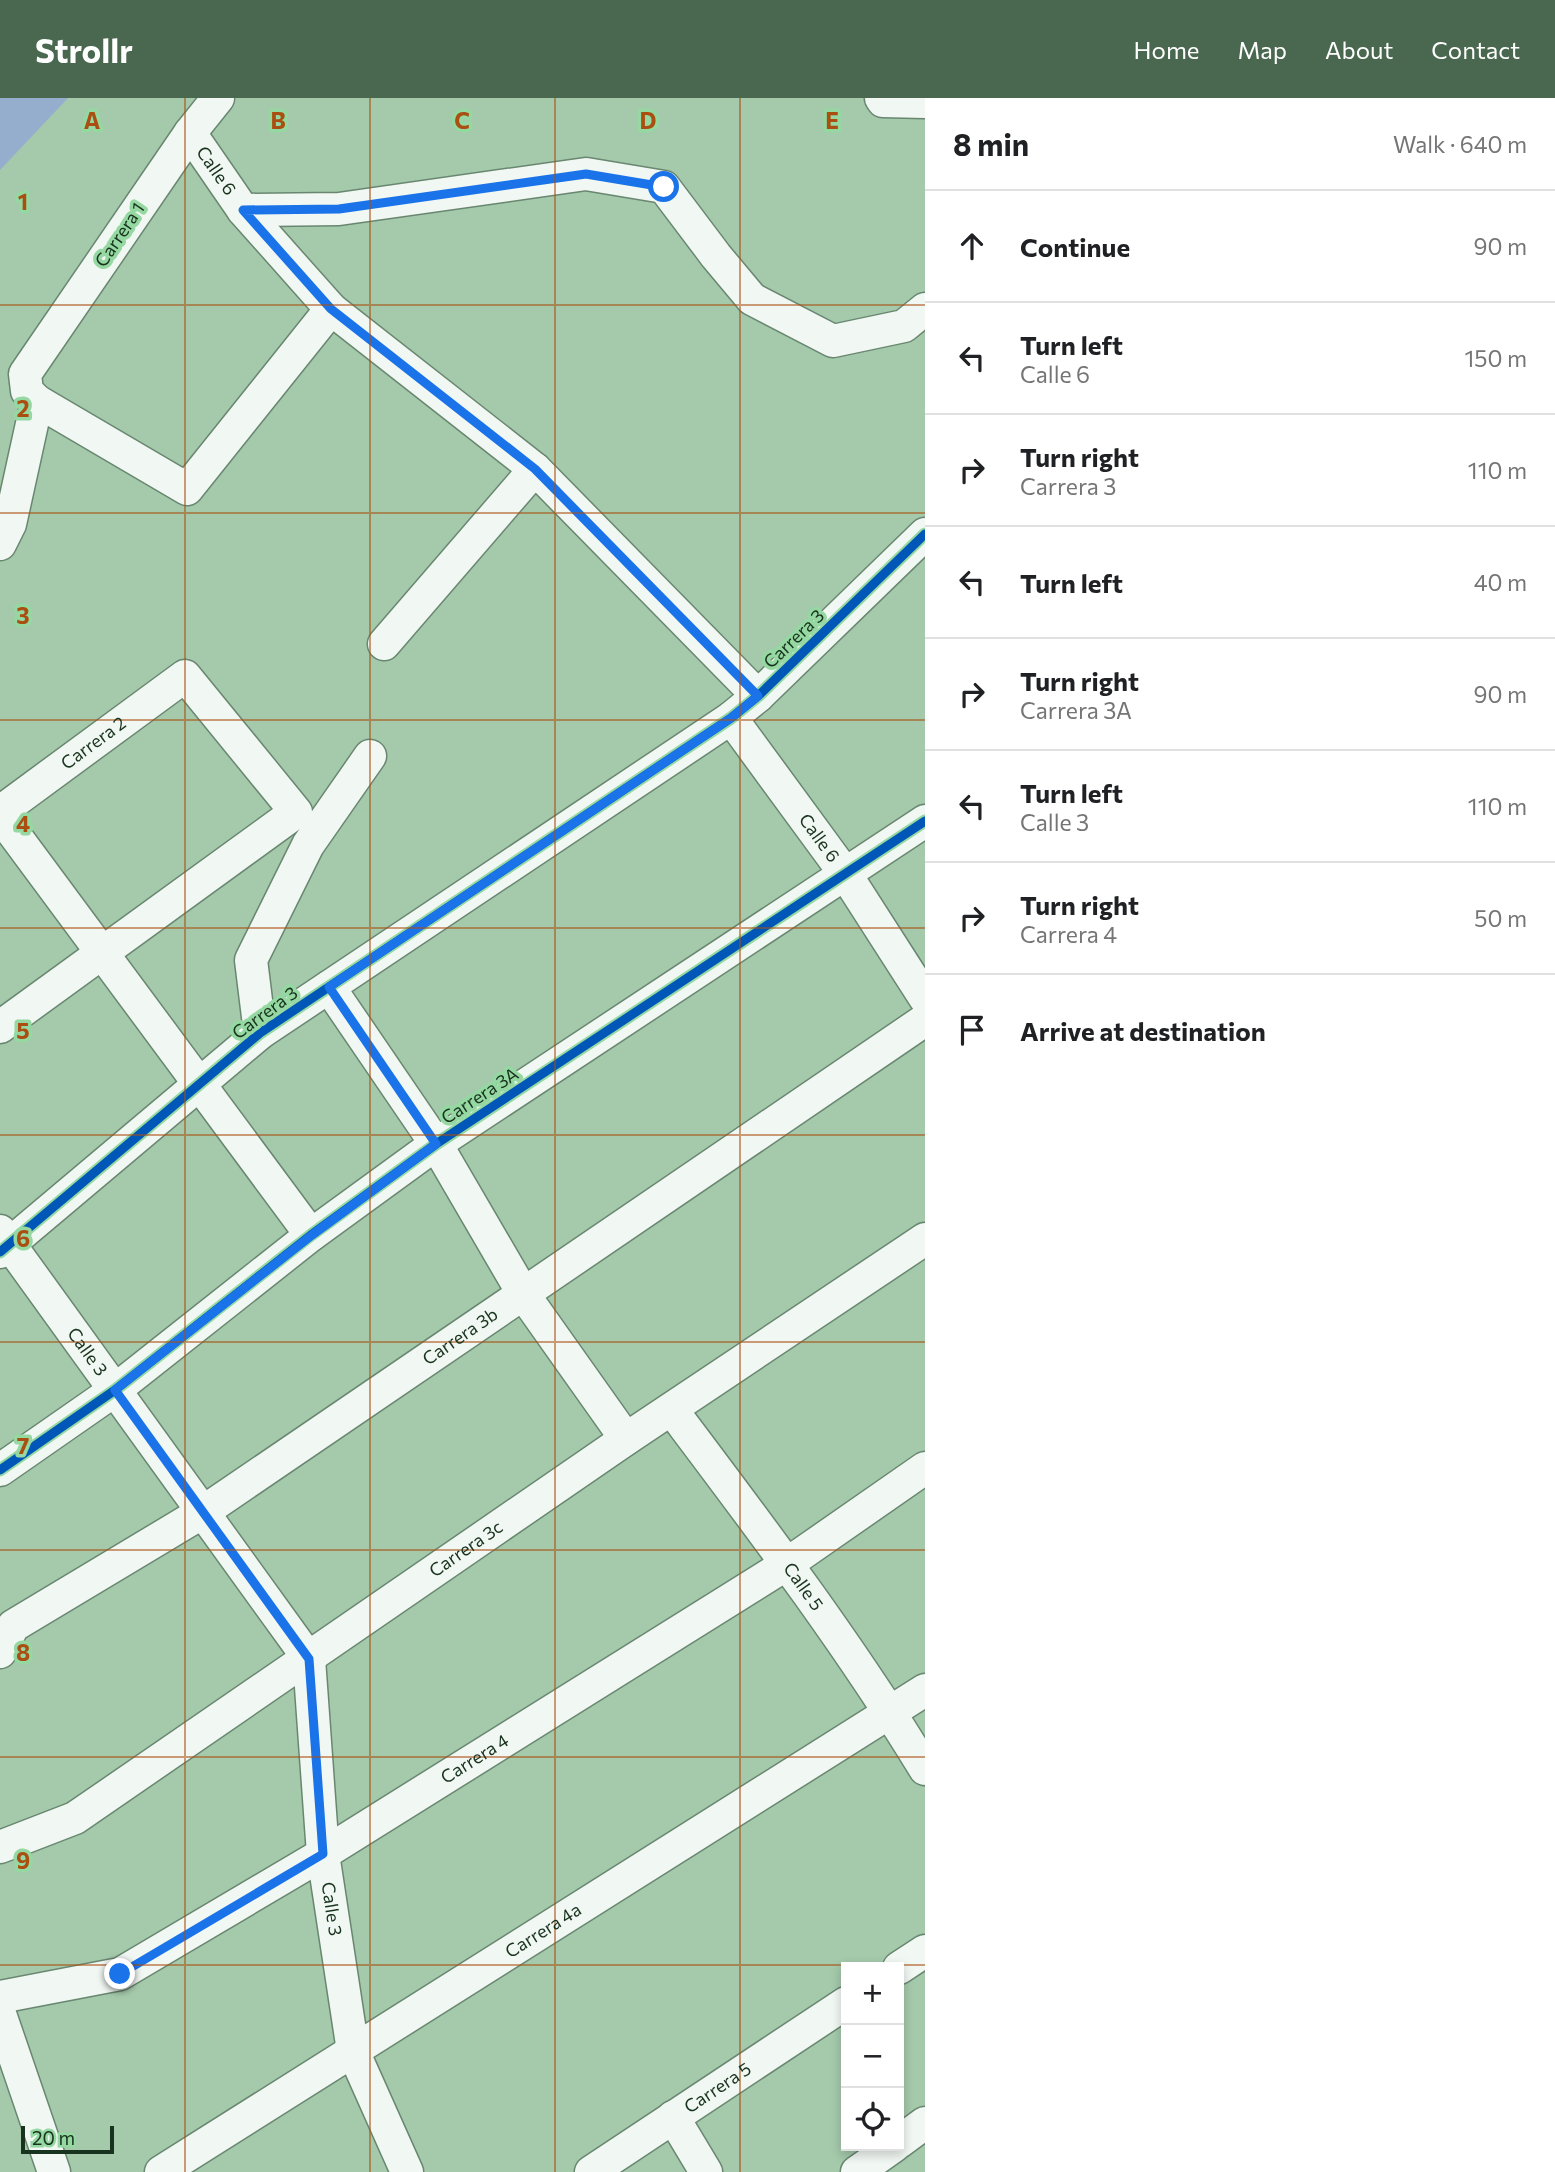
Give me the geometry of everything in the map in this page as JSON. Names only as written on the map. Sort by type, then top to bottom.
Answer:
[{"type":"street","name":"Carrera 1","points":[[0,544],[10,524],[31,387],[190,133],[218,98]]},
{"type":"street","points":[[881,98],[883,101],[925,102]]},
{"type":"street","name":"Calle 6","points":[[190,133],[243,210],[331,309],[535,469],[758,696]]},
{"type":"street","points":[[243,210],[339,209],[586,174],[664,187],[752,299],[833,341],[904,326],[925,309]]},
{"type":"street","points":[[31,387],[187,489],[331,309]]},
{"type":"street","points":[[384,644],[535,469]]},
{"type":"street","name":"Carrera 3","points":[[4,1243],[260,1033],[731,718],[758,696],[925,534]]},
{"type":"street","name":"Carrera 2","points":[[0,813],[185,676],[296,812],[101,953]]},
{"type":"street","name":"Calle 6","points":[[731,718],[846,875],[925,998]]},
{"type":"street","points":[[260,1033],[251,960],[308,845],[370,756]]},
{"type":"street","points":[[0,813],[312,1235]]},
{"type":"street","name":"Carrera 3A","points":[[0,1470],[115,1390],[312,1235],[436,1144],[925,821]]},
{"type":"street","points":[[0,1027],[101,953]]},
{"type":"street","points":[[329,987],[436,1144],[524,1295],[626,1439]]},
{"type":"street","name":"Carrera 3b","points":[[0,1651],[13,1626],[203,1512],[925,1020]]},
{"type":"street","name":"Carrera 3c","points":[[0,1847],[75,1818],[626,1439],[925,1239]]},
{"type":"street","name":"Calle 3","points":[[4,1243],[115,1390],[309,1659],[323,1854],[354,2051],[407,2172]]},
{"type":"street","name":"Calle 5","points":[[672,1410],[787,1564],[890,1711],[925,1769]]},
{"type":"street","name":"Carrera 4","points":[[0,1997],[120,1974],[323,1854],[787,1564],[925,1468]]},
{"type":"street","name":"Carrera 4a","points":[[161,2172],[925,1690]]},
{"type":"street","points":[[904,1965],[925,1951]]},
{"type":"street","name":"Carrera 5","points":[[591,2172],[841,2006]]},
{"type":"street","points":[[0,2014],[54,2172]]},
{"type":"street","points":[[673,2117],[706,2172]]},
{"type":"street","points":[[904,2138],[925,2123]]},
{"type":"street","points":[[858,2172],[887,2151]]},
{"type":"water","points":[[0,98],[68,98],[0,170]]},
{"type":"cycle path","points":[[0,1252],[260,1033],[731,718],[758,696],[925,534]]},
{"type":"cycle path","points":[[0,1470],[115,1390],[311,1235],[436,1144],[925,821]]},
{"type":"route","points":[[120,1974],[323,1854],[309,1659],[115,1390],[312,1235],[436,1144],[329,987],[731,718],[758,696],[535,469],[331,309],[243,210],[339,209],[586,174],[664,187]]}]
